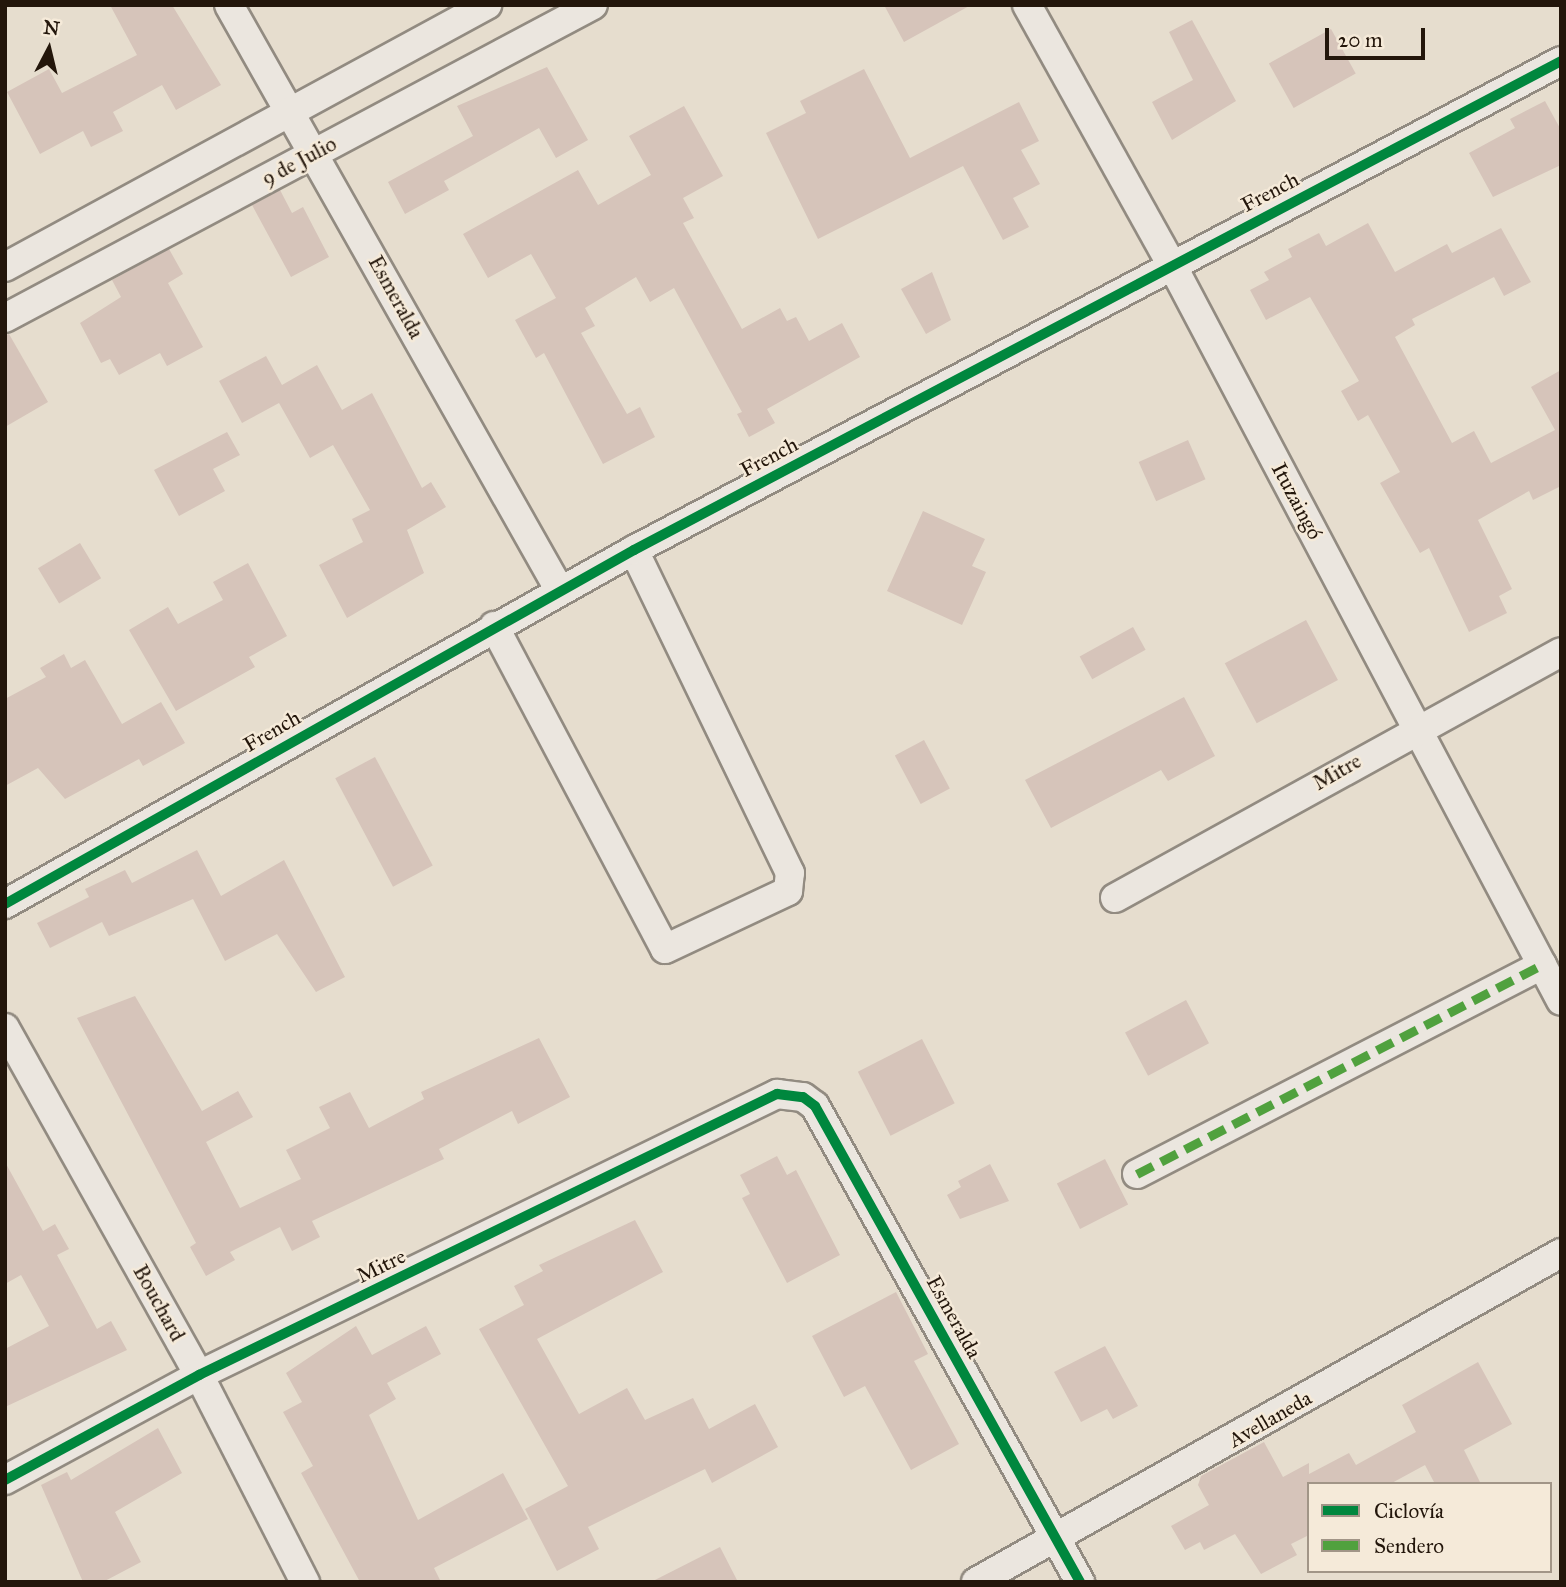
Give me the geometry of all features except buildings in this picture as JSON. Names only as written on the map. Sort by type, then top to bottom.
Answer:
[{"type":"street","name":"Esmeralda","points":[[229,5],[560,591]]},
{"type":"street","points":[[5,267],[488,5]]},
{"type":"street","name":"9 de Julio","points":[[5,318],[593,5]]},
{"type":"street","name":"Ituzaingó","points":[[1027,5],[1172,265],[1561,1001]]},
{"type":"street","name":"French","points":[[5,905],[494,626],[634,550],[1561,61]]},
{"type":"street","points":[[494,626],[665,949],[788,891],[790,873],[634,550]]},
{"type":"street","name":"Mitre","points":[[1115,898],[1416,727],[1561,652]]},
{"type":"street","points":[[1137,1174],[1542,965]]},
{"type":"street","name":"Bouchard","points":[[5,1028],[200,1375],[305,1582]]},
{"type":"street","name":"Esmeralda","points":[[778,1094],[803,1097],[815,1107],[1080,1582]]},
{"type":"street","name":"Mitre","points":[[5,1480],[200,1375],[778,1094]]},
{"type":"street","name":"Avellaneda","points":[[976,1582],[1057,1541],[1561,1253]]},
{"type":"marked path","points":[[1137,1174],[1542,965]]},
{"type":"cycle path","points":[[5,904],[634,550],[1561,61]]},
{"type":"cycle path","points":[[5,1480],[199,1375],[777,1094],[803,1097],[815,1106],[1080,1582]]}]
